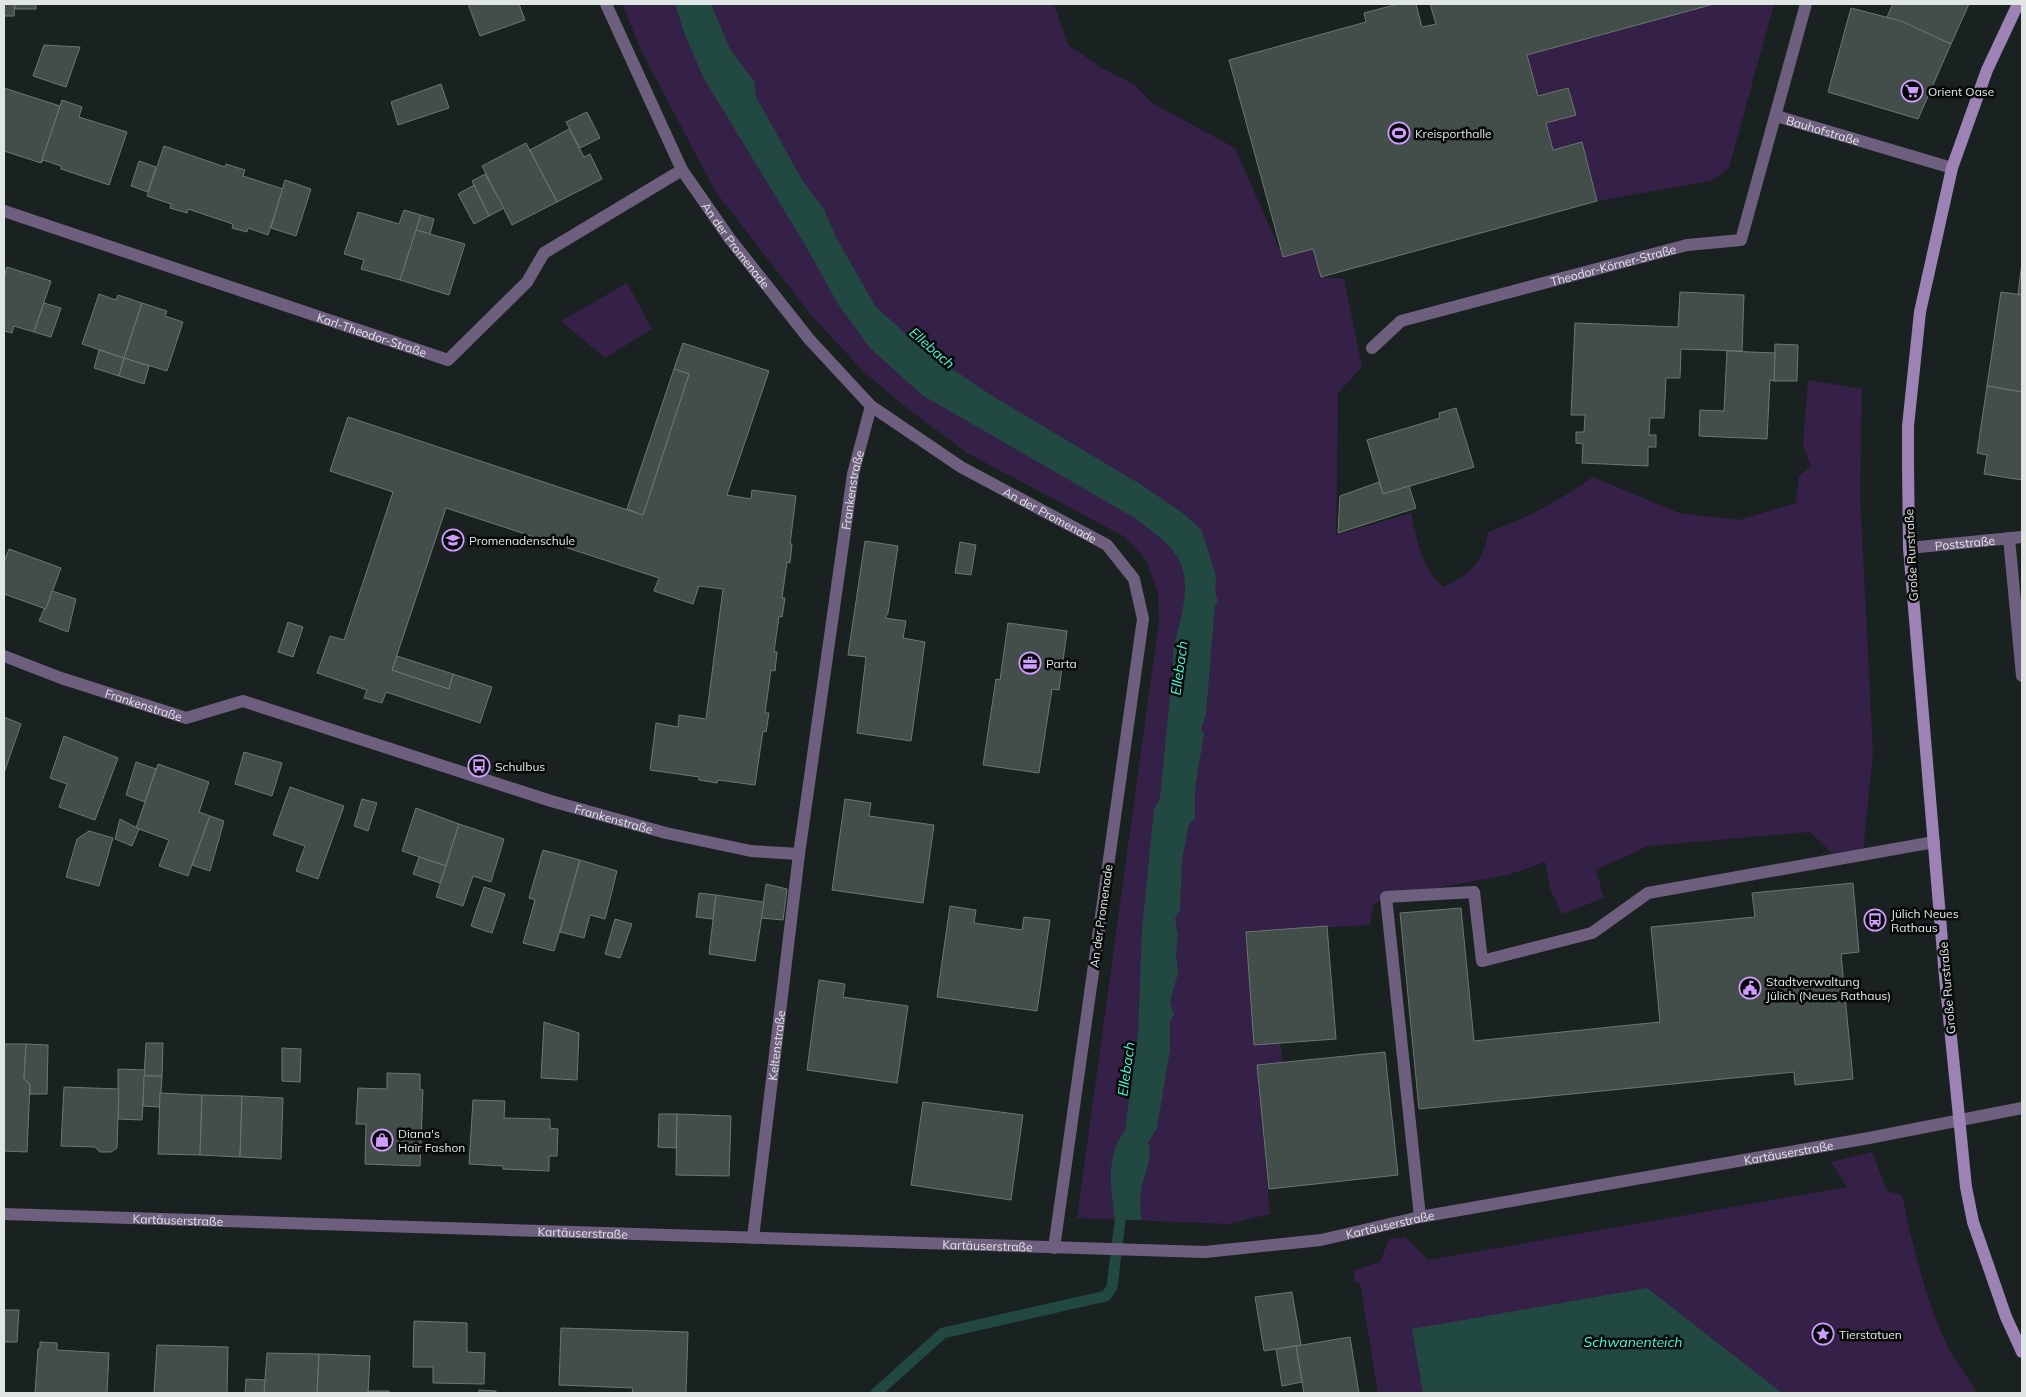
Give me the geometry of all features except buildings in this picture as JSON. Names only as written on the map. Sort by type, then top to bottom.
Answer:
[{"type":"main road","name":"Große Rurstraße","points":[[2018,4],[1987,70],[1952,168],[1920,312],[1908,426],[1909,548],[1958,1121],[1966,1187],[1973,1222],[2006,1317],[2022,1352]]},
{"type":"street","name":"An der Promenade","points":[[606,4],[682,170],[730,239],[809,339],[871,406],[960,467],[1107,545],[1134,579],[1143,619],[1054,1248]]},
{"type":"street","name":"Bauhofstraße","points":[[1806,4],[1776,116],[1952,168]]},
{"type":"street","name":"Theodor-Körner-Straße","points":[[1372,348],[1401,321],[1687,245],[1741,240],[1776,116]]},
{"type":"street","name":"Karl-Theodor-Straße","points":[[4,211],[448,360],[527,282],[544,253],[682,170]]},
{"type":"street","name":"Frankenstraße","points":[[4,656],[62,678],[186,718],[243,701],[551,801],[666,833],[751,850],[799,854],[853,474],[871,406]]},
{"type":"street","name":"Poststraße","points":[[1909,548],[2016,538]]},
{"type":"street","points":[[2016,538],[2022,676]]},
{"type":"street","points":[[1420,1217],[1386,897],[1474,892],[1482,961],[1592,934],[1648,893],[1934,842]]},
{"type":"street","name":"Keltenstraße","points":[[752,1238],[799,854]]},
{"type":"street","points":[[1958,1121],[2016,1109]]},
{"type":"street","name":"Kartäuserstraße","points":[[4,1214],[1205,1252],[1321,1240],[1420,1217],[1958,1121]]},
{"type":"shaded area","points":[[622,4],[1054,4],[1068,45],[1102,68],[1135,85],[1152,103],[1235,148],[1283,257],[1313,249],[1321,277],[1344,279],[1362,367],[1338,393],[1336,535],[1411,513],[1425,563],[1436,580],[1444,587],[1462,577],[1479,560],[1488,532],[1542,508],[1593,477],[1679,513],[1739,520],[1796,503],[1799,476],[1811,466],[1803,445],[1808,380],[1862,389],[1860,494],[1873,753],[1863,852],[1836,857],[1810,832],[1648,846],[1596,870],[1604,898],[1562,914],[1551,891],[1545,862],[1508,875],[1386,897],[1373,905],[1370,925],[1246,932],[1254,1045],[1280,1043],[1283,1062],[1257,1066],[1270,1214],[1228,1224],[1077,1218],[1159,620],[1158,593],[1146,560],[1125,537],[967,453],[908,409],[864,372],[811,315],[715,191],[642,52]]},
{"type":"shaded area","points":[[1714,4],[1774,4],[1729,168],[1711,181],[1597,201],[1582,142],[1553,150],[1546,123],[1576,115],[1568,88],[1538,96],[1527,55]]},
{"type":"shaded area","points":[[627,283],[652,329],[605,358],[561,321]]},
{"type":"shaded area","points":[[1872,1152],[1887,1191],[1902,1195],[1926,1292],[1948,1347],[1976,1393],[1378,1393],[1360,1283],[1355,1283],[1354,1270],[1380,1262],[1389,1239],[1405,1237],[1428,1260],[1847,1187],[1831,1162]]},
{"type":"water","points":[[675,4],[711,4],[730,49],[754,81],[756,97],[804,183],[824,209],[836,237],[875,306],[920,347],[994,397],[1140,484],[1184,514],[1201,530],[1216,576],[1215,592],[1218,602],[1215,605],[1206,714],[1201,729],[1204,734],[1195,789],[1195,819],[1189,824],[1182,860],[1180,910],[1175,919],[1178,935],[1176,954],[1178,973],[1170,1002],[1174,1015],[1170,1021],[1170,1050],[1157,1128],[1148,1143],[1150,1156],[1141,1192],[1141,1220],[1115,1219],[1111,1173],[1114,1150],[1125,1131],[1138,1034],[1142,929],[1154,809],[1160,798],[1173,649],[1179,627],[1185,589],[1184,574],[1180,562],[1163,540],[1133,517],[922,395],[870,348],[838,304],[804,243],[703,77],[685,35]]},
{"type":"water","name":"Schwanenteich","points":[[1647,1288],[1782,1393],[1423,1393],[1412,1329]]},
{"type":"waterway","name":"Ellebach","points":[[876,1393],[943,1333],[1106,1296],[1112,1287],[1122,1205]]},
{"type":"place","name":"Orient Oase","points":[[1912,91]]},
{"type":"place","name":"Kreisporthalle","points":[[1399,133]]},
{"type":"place","name":"Promenadenschule","points":[[453,540]]},
{"type":"place","name":"Parta","points":[[1030,663]]},
{"type":"place","name":"Schulbus","points":[[479,766]]},
{"type":"place","name":"Jülich Neues Rathaus","points":[[1875,920]]},
{"type":"place","name":"Stadtverwaltung Jülich (Neues Rathaus)","points":[[1750,988]]},
{"type":"place","name":"Diana's Hair Fashon","points":[[382,1140]]},
{"type":"place","name":"Tierstatuen","points":[[1823,1334]]}]
